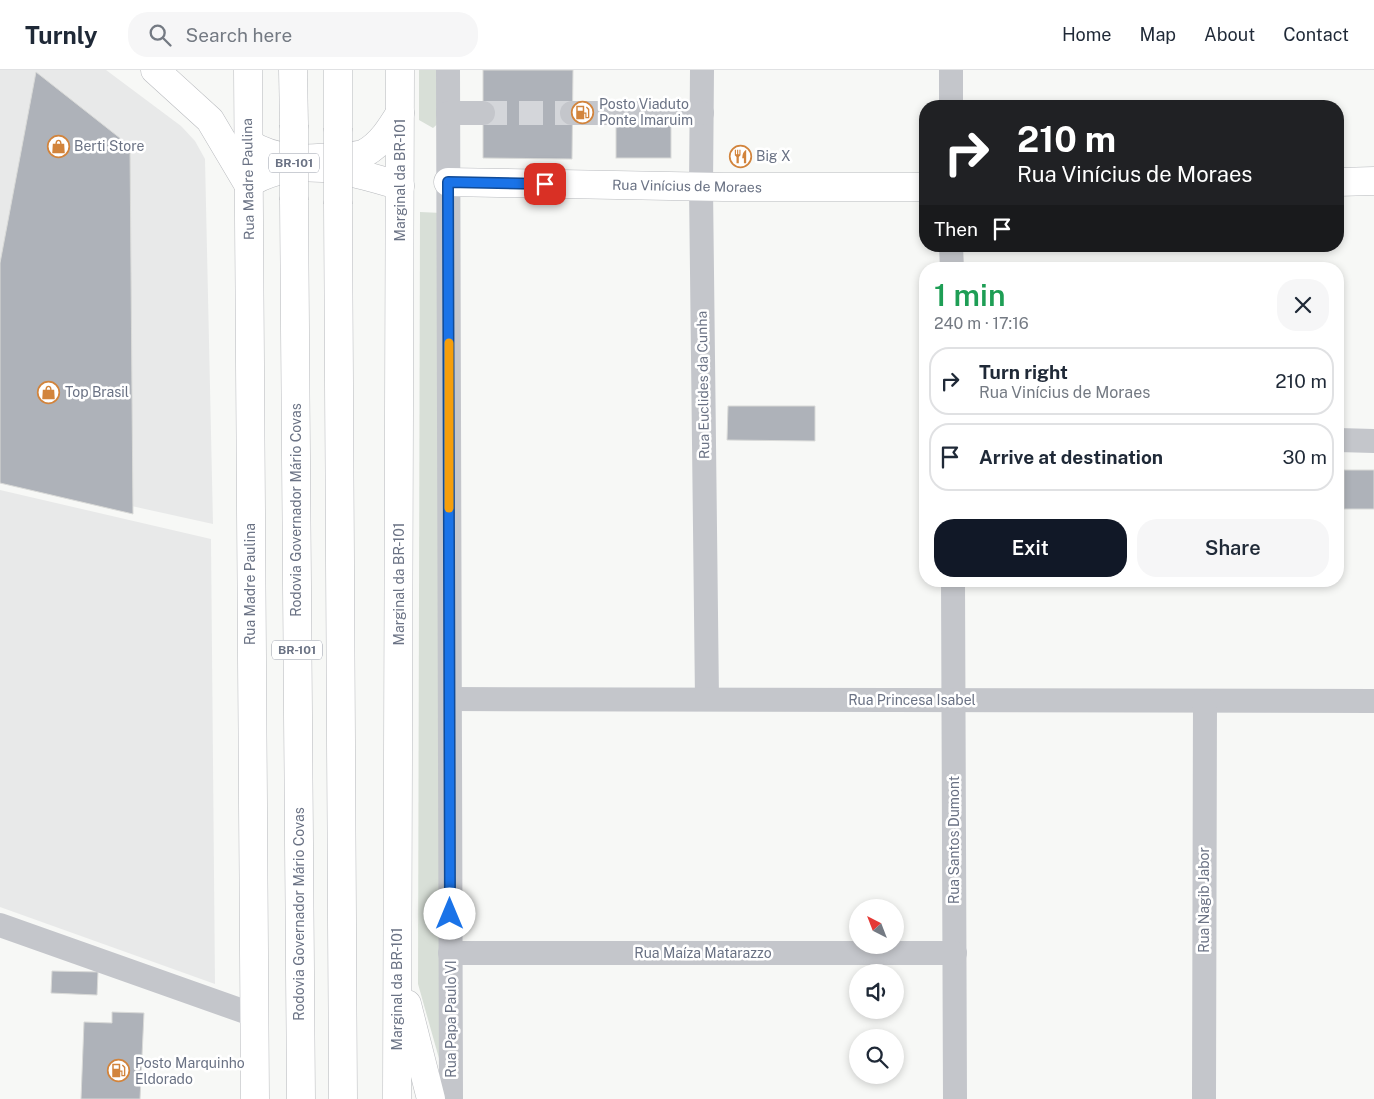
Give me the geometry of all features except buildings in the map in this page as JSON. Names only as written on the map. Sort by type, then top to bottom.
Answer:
[{"type":"main road","points":[[155,70],[210,120],[248,184],[263,174],[307,167],[352,171],[400,186]]},
{"type":"main road","name":"Rua Madre Paulina","points":[[248,70],[255,1099]]},
{"type":"main road","name":"Rodovia Governador Mário Covas","points":[[293,70],[301,1099]]},
{"type":"main road","name":"BR-101","points":[[338,70],[343,1099]]},
{"type":"main road","name":"Marginal da BR-101","points":[[397,1099],[400,70]]},
{"type":"main road","points":[[248,143],[258,149],[281,157],[308,160],[362,154],[376,146],[392,127],[400,113]]},
{"type":"main road","points":[[1344,182],[1374,181]]},
{"type":"main road","name":"Rua Vinícius de Moraes","points":[[448,182],[919,187]]},
{"type":"main road","points":[[396,962],[431,1099]]},
{"type":"street","name":"Rua Papa Paulo VI","points":[[448,70],[451,1099]]},
{"type":"street","name":"Rua Euclides da Cunha","points":[[702,70],[701,186],[707,699]]},
{"type":"street","points":[[950,70],[951,100]]},
{"type":"street","points":[[448,112],[483,113]]},
{"type":"street","points":[[572,113],[702,113]]},
{"type":"street","points":[[1344,440],[1374,441]]},
{"type":"street","name":"Rua Santos Dumont","points":[[953,587],[955,1099]]},
{"type":"street","name":"Rua Princesa Isabel","points":[[450,699],[1374,701]]},
{"type":"street","name":"Rua Nagib Jabor","points":[[1204,1099],[1205,701]]},
{"type":"street","points":[[0,925],[254,1015]]},
{"type":"street","name":"Rua Maíza Matarazzo","points":[[450,953],[955,953]]},
{"type":"shaded area","points":[[0,70],[106,70],[181,126],[195,141],[205,159],[213,524],[0,477]]},
{"type":"shaded area","points":[[419,70],[443,70],[443,119],[433,128],[419,120]]},
{"type":"shaded area","points":[[420,212],[442,213],[442,1069],[418,984]]},
{"type":"shaded area","points":[[0,490],[211,539],[215,984],[0,907]]},
{"type":"tunnel","points":[[483,113],[572,113]]},
{"type":"slow traffic","points":[[449,343],[449,508]]},
{"type":"place","name":"Posto Viaduto Ponte Imaruim","points":[[583,112]]},
{"type":"place","name":"Berti Store","points":[[58,146]]},
{"type":"place","name":"Big X","points":[[740,156]]},
{"type":"place","name":"Top Brasil","points":[[49,392]]},
{"type":"place","name":"Posto Marquinho Eldorado","points":[[119,1071]]},
{"type":"route","points":[[450,914],[448,182],[545,184]]}]
